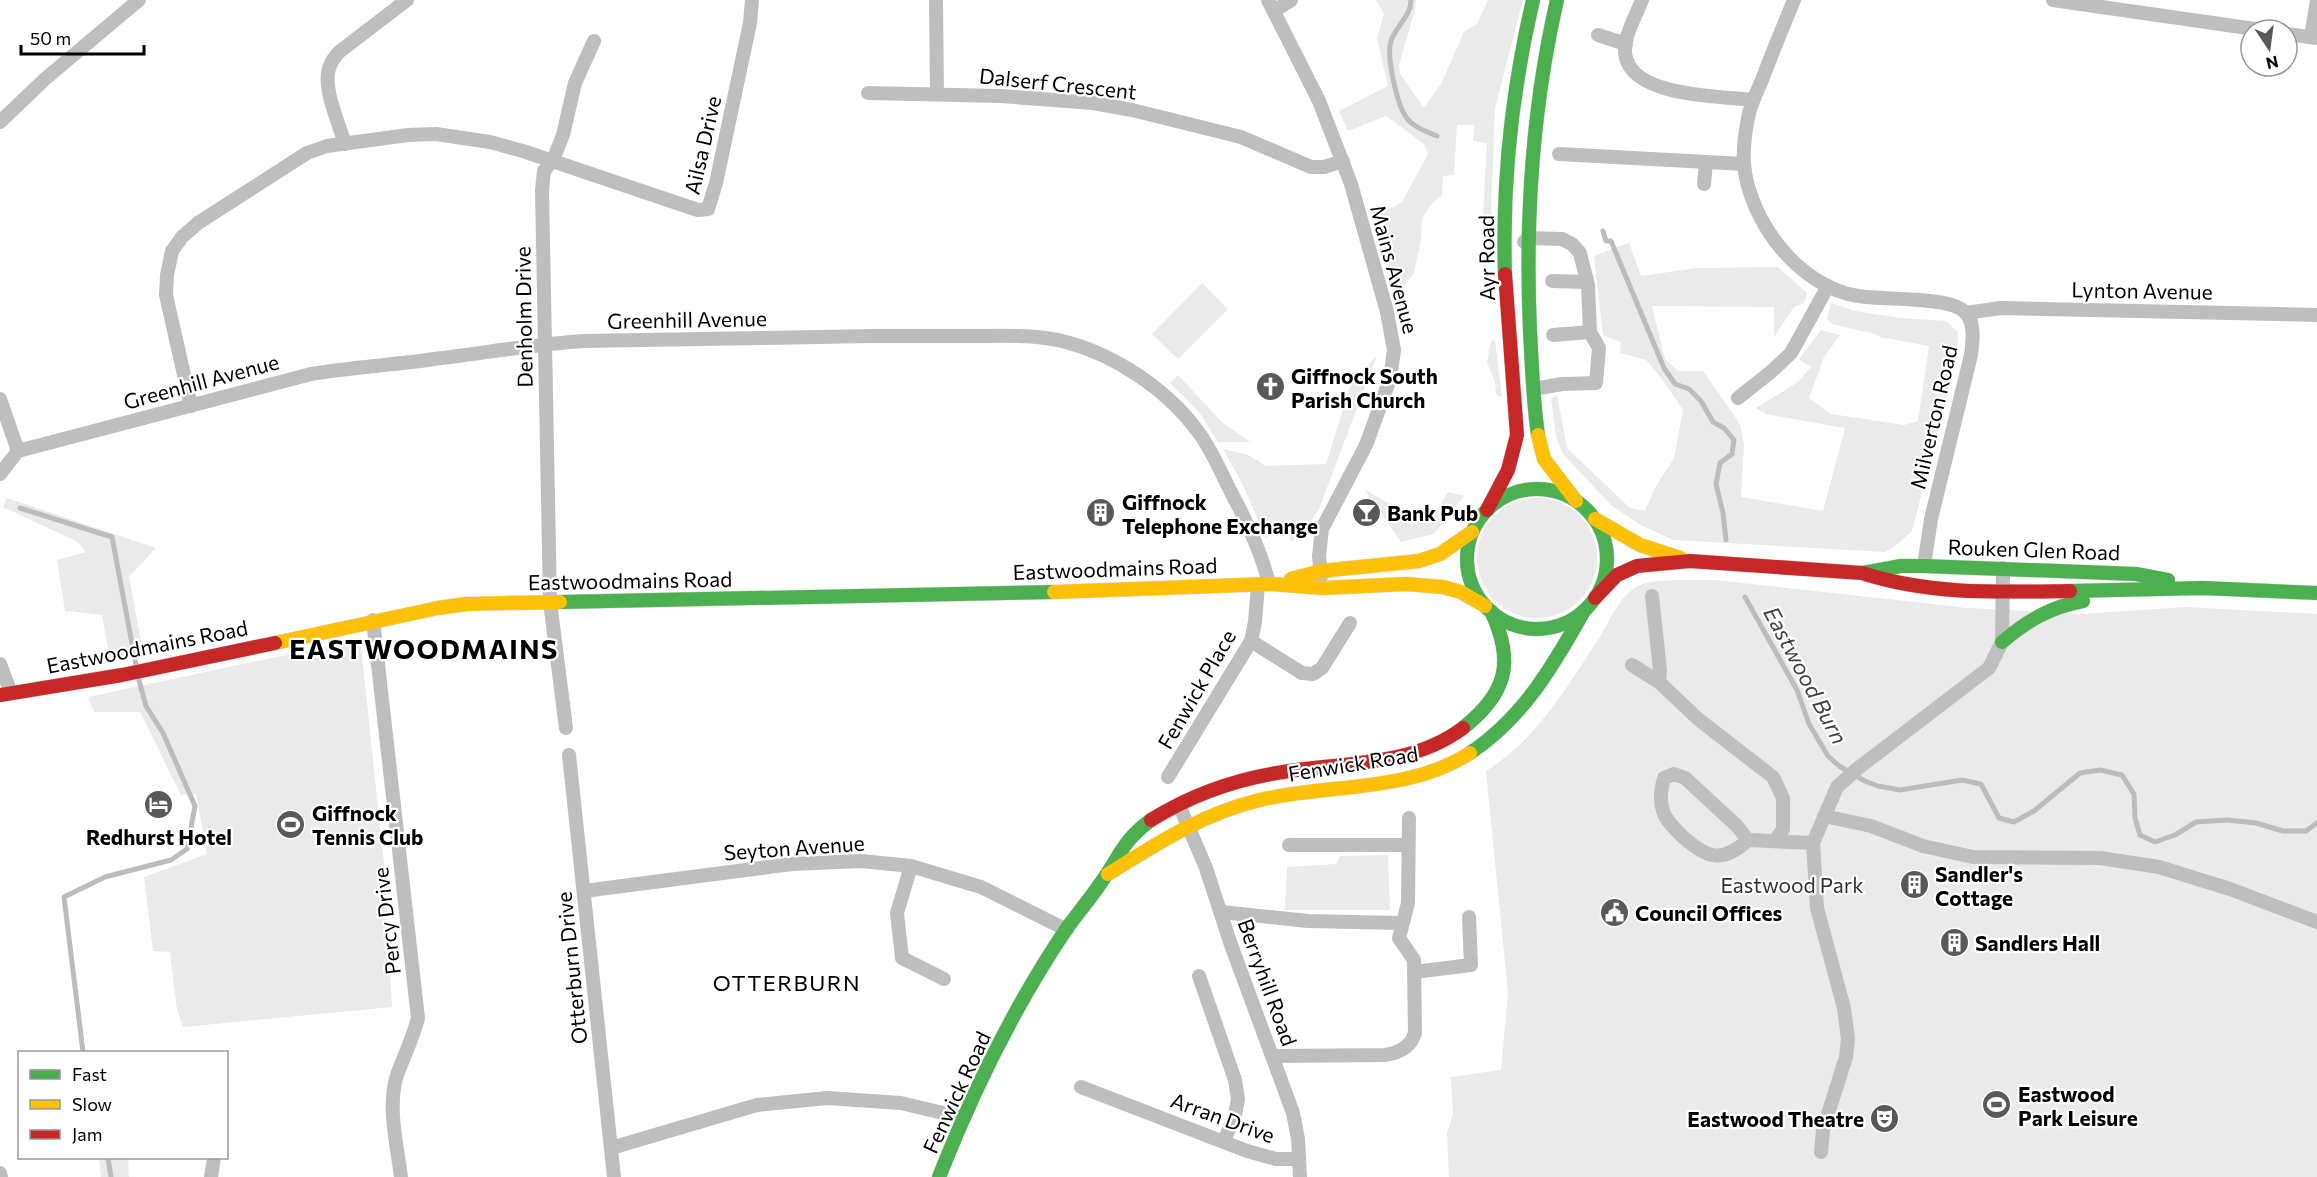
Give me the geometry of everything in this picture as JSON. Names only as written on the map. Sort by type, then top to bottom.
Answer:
[{"type":"main road","name":"Ayr Road","points":[[1487,510],[1507,472],[1516,441],[1516,411],[1505,264],[1506,192],[1509,126],[1522,41],[1533,0]]},
{"type":"main road","name":"Ayr Road","points":[[1557,0],[1545,50],[1534,116],[1529,174],[1528,296],[1539,440],[1544,459],[1576,501]]},
{"type":"main road","points":[[1525,490],[1549,490],[1576,501],[1595,519],[1603,535],[1607,557],[1605,576],[1595,598],[1584,611],[1559,626],[1539,629],[1517,626],[1488,609],[1476,593],[1468,570],[1468,548],[1472,532],[1487,510],[1504,498],[1525,490]]},
{"type":"main road","name":"Rouken Glen Road","points":[[1595,519],[1640,545],[1690,561]]},
{"type":"main road","name":"Eastwoodmains Road","points":[[1263,585],[1321,571],[1419,561],[1440,554],[1472,532]]},
{"type":"main road","name":"Rouken Glen Road","points":[[1595,598],[1617,575],[1628,569],[1637,566],[1690,561],[1862,573],[1901,566],[1924,566],[2136,574],[2204,588]]},
{"type":"main road","name":"Rouken Glen Road","points":[[1862,573],[1881,581],[1909,586],[2004,591],[2204,588],[2317,593]]},
{"type":"main road","name":"Eastwoodmains Road","points":[[6,694],[137,672],[373,620],[466,604],[1263,585],[1323,588],[1430,585],[1461,592],[1488,609]]},
{"type":"main road","points":[[2002,642],[2034,617],[2056,605],[2156,590]]},
{"type":"main road","name":"Fenwick Road","points":[[939,1177],[997,1050],[1067,930],[1108,874],[1115,858],[1133,834],[1179,805],[1210,791],[1260,777],[1406,756],[1455,735],[1476,718],[1492,697],[1503,670],[1504,646],[1488,609]]},
{"type":"main road","name":"Fenwick Road","points":[[1108,874],[1188,825],[1230,808],[1280,795],[1396,781],[1433,772],[1465,758],[1493,739],[1513,721],[1531,699],[1584,611]]},
{"type":"street","points":[[0,122],[45,80],[139,0]]},
{"type":"street","points":[[345,144],[329,90],[328,73],[331,61],[339,52],[407,0]]},
{"type":"street","name":"Ailsa Drive","points":[[553,160],[698,210],[708,209],[711,205],[723,152],[750,23],[752,0]]},
{"type":"street","points":[[936,0],[937,94]]},
{"type":"street","points":[[1271,5],[1291,0]]},
{"type":"street","points":[[1642,0],[1626,44],[1626,58],[1645,82],[1668,90],[1754,100]]},
{"type":"street","points":[[1794,0],[1748,116],[1744,164],[1749,192],[1769,235],[1808,273],[1828,286],[1845,293],[1950,304],[1966,313]]},
{"type":"street","points":[[2053,0],[2239,27]]},
{"type":"street","points":[[2299,35],[2314,37],[2317,0]]},
{"type":"street","name":"Mains Avenue","points":[[1271,5],[1319,101],[1343,161],[1387,312],[1395,360],[1366,445],[1322,529],[1319,556],[1323,588]]},
{"type":"street","points":[[1598,35],[1626,44]]},
{"type":"street","name":"Denholm Drive","points":[[550,602],[542,190],[544,171],[553,160],[563,135],[575,83],[594,41]]},
{"type":"street","name":"Dalserf Crescent","points":[[868,93],[1051,99],[1132,110],[1241,137],[1311,166],[1324,167],[1343,161]]},
{"type":"street","points":[[191,406],[166,295],[172,251],[182,237],[198,223],[287,165],[327,146],[408,135],[436,134],[490,142],[553,160]]},
{"type":"street","points":[[1559,154],[1744,164]]},
{"type":"street","points":[[1704,184],[1706,162]]},
{"type":"street","points":[[1505,264],[1528,238],[1562,238],[1580,253],[1587,282],[1590,332],[1599,348],[1596,383],[1562,384],[1534,389]]},
{"type":"street","points":[[1552,281],[1587,282]]},
{"type":"street","points":[[1738,398],[1791,353],[1828,286]]},
{"type":"street","name":"Lynton Avenue","points":[[1966,313],[2001,308],[2317,315]]},
{"type":"street","name":"Milverton Road","points":[[1924,566],[1931,519],[1972,347],[1971,325],[1966,313]]},
{"type":"street","points":[[1553,335],[1590,332]]},
{"type":"street","name":"Greenhill Avenue","points":[[18,451],[311,374],[544,344],[596,341],[987,336],[1042,338],[1087,349],[1130,370],[1169,400],[1199,433],[1244,516],[1265,566],[1263,585]]},
{"type":"street","points":[[0,399],[18,451],[0,474]]},
{"type":"street","points":[[1821,1152],[1822,1130],[1846,1057],[1848,1039],[1844,1008],[1817,908],[1813,843],[1838,787],[1843,781],[1989,669],[2002,642],[2003,568]]},
{"type":"street","name":"Fenwick Place","points":[[1168,777],[1251,641],[1263,585]]},
{"type":"street","points":[[1652,596],[1660,670],[1659,682]]},
{"type":"street","points":[[550,602],[566,728]]},
{"type":"street","name":"Percy Drive","points":[[373,620],[418,1018],[412,1041],[397,1076],[393,1107],[401,1177]]},
{"type":"street","points":[[1251,641],[1302,673],[1313,674],[1322,668],[1350,623]]},
{"type":"street","points":[[0,664],[6,694]]},
{"type":"street","points":[[1632,665],[1659,682],[1698,719],[1773,777],[1783,798],[1783,829],[1776,840]]},
{"type":"street","name":"Otterburn Drive","points":[[569,755],[614,1177]]},
{"type":"street","points":[[1748,840],[1725,814],[1685,778],[1674,774],[1664,778],[1661,791],[1663,813],[1676,830],[1696,848],[1708,855],[1725,855],[1738,849],[1748,840],[1813,843]]},
{"type":"street","name":"Berryhill Road","points":[[1179,805],[1206,868],[1293,1113],[1300,1177]]},
{"type":"street","points":[[1824,816],[1871,826],[1923,846],[1973,857],[2100,858],[2159,867],[2230,888],[2317,921]]},
{"type":"street","points":[[1273,1056],[1398,1054],[1413,1040],[1415,1034],[1414,960],[1399,938],[1408,903],[1409,818]]},
{"type":"street","points":[[1289,845],[1408,844]]},
{"type":"street","name":"Seyton Avenue","points":[[584,891],[792,864],[861,861],[911,866],[981,887],[1067,930]]},
{"type":"street","points":[[911,866],[897,913],[902,958],[944,979]]},
{"type":"street","points":[[1221,912],[1308,921],[1401,923]]},
{"type":"street","points":[[1414,972],[1471,965],[1469,917]]},
{"type":"street","points":[[1199,976],[1237,1089],[1235,1115],[1224,1141]]},
{"type":"street","name":"Arran Drive","points":[[1081,1087],[1247,1151],[1276,1159],[1298,1159]]},
{"type":"street","points":[[611,1148],[757,1105],[827,1098],[901,1103],[964,1118]]},
{"type":"street","points":[[211,1177],[213,1159]]},
{"type":"green space","points":[[1376,0],[1416,0],[1399,65],[1400,74],[1424,108],[1442,82],[1464,32],[1477,24],[1488,0],[1523,0],[1495,108],[1491,215],[1483,215],[1487,143],[1473,141],[1474,125],[1457,125],[1454,175],[1443,176],[1442,195],[1433,202],[1422,218],[1421,240],[1414,273],[1404,286],[1393,292],[1376,216],[1402,202],[1428,154],[1424,144],[1386,116],[1348,131],[1339,111],[1388,86],[1377,38],[1384,14]]},
{"type":"green space","points":[[1629,243],[1641,276],[1697,268],[1778,267],[1807,293],[1804,303],[1794,307],[1774,337],[1774,307],[1652,306],[1665,359],[1678,371],[1703,371],[1740,424],[1744,444],[1741,497],[1823,511],[1845,428],[1766,414],[1756,408],[1798,382],[1811,367],[1799,359],[1821,330],[1840,335],[1824,357],[1809,398],[1831,414],[1904,425],[1918,421],[1929,346],[1880,337],[1832,324],[1827,319],[1831,303],[1855,311],[1901,318],[1946,321],[1958,332],[1957,356],[1912,531],[1885,552],[1673,540],[1639,524],[1611,505],[1563,454],[1556,436],[1551,399],[1557,395],[1567,448],[1630,508],[1645,511],[1656,486],[1674,458],[1683,410],[1646,360],[1620,353],[1621,342],[1603,335],[1594,256]]},
{"type":"green space","points":[[1202,283],[1228,309],[1178,359],[1152,334]]},
{"type":"green space","points":[[1495,340],[1502,397],[1496,395],[1495,381],[1487,363],[1491,341]]},
{"type":"green space","points":[[1377,355],[1319,509],[1303,532],[1290,542],[1290,532],[1272,531],[1266,538],[1242,483],[1223,449],[1248,455],[1266,466],[1326,464],[1350,387]]},
{"type":"green space","points":[[1178,375],[1223,423],[1250,442],[1218,442],[1199,412],[1170,383]]},
{"type":"green space","points":[[1364,489],[1417,520],[1440,506],[1448,492],[1464,496],[1434,534],[1401,542]]},
{"type":"green space","points":[[7,498],[156,548],[129,577],[143,653],[110,660],[102,615],[65,611],[57,560],[86,552],[78,542],[3,507]]},
{"type":"green space","points":[[1537,498],[1560,503],[1579,516],[1592,535],[1597,558],[1592,581],[1579,600],[1560,613],[1537,618],[1514,613],[1495,600],[1482,581],[1477,558],[1482,535],[1495,516],[1514,503]]},
{"type":"green space","name":"Eastwood Park","points":[[1714,580],[1969,608],[2082,614],[2185,607],[2317,614],[2317,1177],[1449,1177],[1447,1133],[1453,1114],[1451,1077],[1501,1070],[1508,993],[1486,771],[1521,743],[1551,710],[1620,602],[1630,591],[1653,582]]},
{"type":"green space","name":"Giffnock Tennis Club","points":[[356,640],[361,646],[385,874],[392,1007],[183,1027],[177,1010],[170,952],[153,951],[144,877],[207,854],[196,794],[181,795],[140,712],[94,712],[88,697]]},
{"type":"green space","points":[[1388,855],[1390,909],[1285,910],[1287,867],[1336,864],[1340,856]]},
{"type":"green space","points":[[99,1159],[128,1159],[129,1177],[101,1177]]},
{"type":"waterway","name":"Eastwood Burn","points":[[1411,0],[1409,11],[1391,41],[1390,57],[1393,80],[1406,117],[1416,126],[1437,136]]},
{"type":"waterway","name":"Eastwood Burn","points":[[1603,231],[1606,241],[1611,241],[1664,368],[1675,384],[1689,389],[1701,401],[1713,422],[1724,428],[1734,440],[1732,454],[1720,463],[1716,484],[1726,540]]},
{"type":"waterway","points":[[20,508],[112,537],[136,665]]},
{"type":"waterway","name":"Eastwood Burn","points":[[1745,597],[1797,690],[1809,724],[1828,756],[1839,766],[1865,781],[1900,790],[1962,780],[1981,784],[1999,818],[2014,822],[2034,811],[2080,773],[2100,770],[2122,775],[2134,794],[2135,818],[2140,835],[2155,842],[2175,835],[2196,822],[2227,820],[2256,823],[2283,831],[2306,831],[2317,823]]},
{"type":"waterway","points":[[83,1051],[64,897],[105,877],[171,860],[187,849],[195,806],[163,733],[146,706],[138,677]]},
{"type":"waterway","points":[[108,1159],[111,1177]]},
{"type":"traffic: fast","points":[[1505,274],[1505,205],[1510,136],[1519,68],[1533,0]]},
{"type":"traffic: fast","points":[[1538,435],[1530,331],[1530,206],[1536,123],[1548,41],[1557,0]]},
{"type":"traffic: fast","points":[[1537,489],[1564,495],[1576,501],[1586,510],[1595,520],[1601,532],[1607,559],[1601,586],[1595,598],[1586,608],[1576,617],[1564,623],[1537,629],[1510,623],[1498,617],[1488,608],[1479,598],[1473,586],[1467,559],[1473,532],[1479,520],[1488,510],[1498,501],[1510,495],[1537,489]]},
{"type":"traffic: fast","points":[[1863,573],[1901,566],[1924,566],[2136,574],[2168,580]]},
{"type":"traffic: fast","points":[[2070,591],[2203,588],[2317,593]]},
{"type":"traffic: fast","points":[[560,602],[1054,592]]},
{"type":"traffic: fast","points":[[2002,642],[2040,616],[2060,607],[2083,601]]},
{"type":"traffic: fast","points":[[1463,728],[1489,702],[1498,689],[1502,676],[1503,646],[1491,611]]},
{"type":"traffic: fast","points":[[1470,753],[1506,724],[1535,690],[1584,611]]},
{"type":"traffic: fast","points":[[939,1177],[996,1049],[1030,987],[1067,928],[1127,843],[1151,820]]},
{"type":"traffic: slow","points":[[1538,435],[1544,459],[1576,501]]},
{"type":"traffic: slow","points":[[1595,519],[1640,545],[1680,558]]},
{"type":"traffic: slow","points":[[1291,579],[1321,571],[1419,561],[1440,554],[1472,532]]},
{"type":"traffic: slow","points":[[1054,592],[1269,584],[1323,588],[1406,584],[1443,587],[1461,592],[1485,606]]},
{"type":"traffic: slow","points":[[275,643],[438,608],[466,604],[560,602]]},
{"type":"traffic: slow","points":[[1108,874],[1179,831],[1236,807],[1282,795],[1365,786],[1420,775],[1446,766],[1470,753]]},
{"type":"traffic: jam","points":[[1487,510],[1508,470],[1517,435],[1505,274]]},
{"type":"traffic: jam","points":[[1595,598],[1617,575],[1637,566],[1690,561],[1862,573],[1939,589],[1991,592],[2070,591]]},
{"type":"traffic: jam","points":[[0,695],[122,675],[275,643]]},
{"type":"traffic: jam","points":[[1151,820],[1214,789],[1283,772],[1376,761],[1399,756],[1443,741],[1463,728]]},
{"type":"place","name":"Giffnock South Parish Church","points":[[1270,387]]},
{"type":"place","name":"Bank Pub","points":[[1366,512]]},
{"type":"place","name":"Giffnock Telephone Exchange","points":[[1101,513]]},
{"type":"place","name":"Redhurst Hotel","points":[[159,805]]},
{"type":"place","name":"Giffnock Tennis Club","points":[[291,824]]},
{"type":"place","name":"Sandler's Cottage","points":[[1914,885]]},
{"type":"place","name":"Council Offices","points":[[1614,912]]},
{"type":"place","name":"Sandlers Hall","points":[[1954,942]]},
{"type":"place","name":"Eastwood Park Leisure","points":[[1997,1105]]},
{"type":"place","name":"Eastwood Theatre","points":[[1885,1118]]},
{"type":"district","name":"EASTWOODMAINS","points":[[424,648]]},
{"type":"district","name":"OTTERBURN","points":[[787,982]]}]
